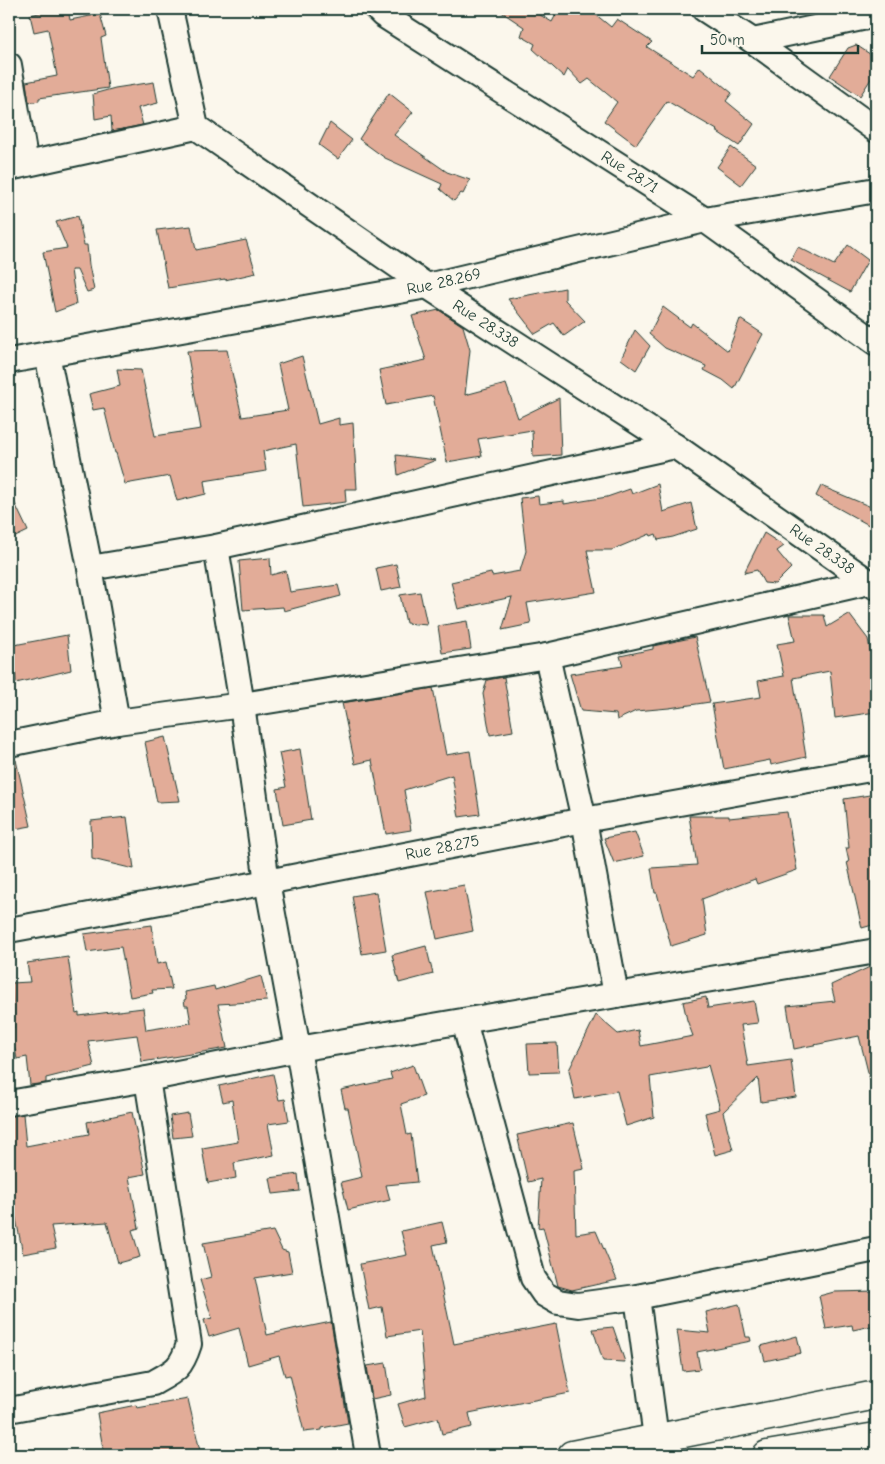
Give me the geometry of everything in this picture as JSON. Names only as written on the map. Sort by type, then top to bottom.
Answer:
[{"type":"main road","points":[[572,1455],[876,1395]]},
{"type":"main road","points":[[770,1455],[876,1437]]},
{"type":"street","points":[[9,65],[17,166],[196,127],[170,9]]},
{"type":"street","name":"Rue 28.71","points":[[377,9],[382,15],[705,220],[876,343]]},
{"type":"street","points":[[704,9],[753,41],[876,130]]},
{"type":"street","points":[[753,41],[876,14]]},
{"type":"street","name":"Rue 28.338","points":[[196,127],[427,286],[675,446],[873,584]]},
{"type":"street","name":"Rue 28.269","points":[[9,361],[427,286],[705,220],[876,190]]},
{"type":"street","points":[[47,354],[90,568],[117,722]]},
{"type":"street","points":[[90,568],[216,547],[675,446]]},
{"type":"street","points":[[216,547],[268,882],[368,1455]]},
{"type":"street","points":[[9,744],[117,722],[242,705],[547,656],[873,584]]},
{"type":"street","points":[[547,656],[584,820],[616,995]]},
{"type":"street","name":"Rue 28.275","points":[[9,930],[268,882],[584,820],[876,768]]},
{"type":"street","points":[[9,1103],[147,1079],[298,1049],[876,951]]},
{"type":"street","points":[[464,1021],[533,1278],[544,1294],[558,1302],[578,1305],[637,1298],[876,1249]]},
{"type":"street","points":[[9,1410],[153,1383],[172,1373],[184,1360],[189,1344],[147,1079]]},
{"type":"street","points":[[637,1298],[656,1438]]},
{"type":"building","points":[[57,9],[68,9],[70,20],[100,14],[106,36],[101,38],[108,88],[39,98],[39,101],[29,103],[26,82],[57,76],[48,29],[34,32],[30,15]]},
{"type":"building","points":[[497,9],[530,9],[552,22],[559,9],[589,9],[611,27],[617,19],[652,42],[647,47],[693,76],[700,67],[732,93],[726,101],[754,124],[739,146],[717,130],[667,101],[636,145],[604,121],[617,102],[589,79],[582,84],[568,69],[564,77],[533,49],[535,44],[521,36],[524,27]]},
{"type":"building","points":[[856,45],[876,58],[876,71],[860,96],[830,76],[848,48]]},
{"type":"building","points":[[154,82],[158,103],[138,108],[143,125],[112,131],[111,116],[95,119],[93,94],[115,88]]},
{"type":"building","points":[[389,93],[413,112],[394,135],[447,172],[470,180],[463,194],[461,193],[454,201],[440,189],[442,184],[385,158],[359,139]]},
{"type":"building","points":[[330,123],[352,140],[338,159],[319,145]]},
{"type":"building","points":[[731,147],[756,165],[741,185],[717,167]]},
{"type":"building","points":[[78,216],[84,245],[87,245],[94,290],[87,292],[77,270],[71,270],[76,304],[55,312],[43,252],[67,248],[56,222]]},
{"type":"building","points":[[191,226],[196,250],[246,240],[256,273],[225,280],[168,288],[157,230]]},
{"type":"building","points":[[848,245],[868,260],[850,292],[791,260],[798,247],[834,265]]},
{"type":"building","points":[[565,288],[565,300],[585,321],[564,336],[554,323],[535,334],[508,299]]},
{"type":"building","points":[[663,307],[690,327],[692,323],[728,351],[740,319],[763,334],[734,389],[723,380],[704,370],[706,366],[665,348],[649,334]]},
{"type":"building","points":[[439,310],[463,326],[470,350],[465,395],[506,384],[518,418],[559,398],[561,455],[533,457],[532,430],[478,439],[482,456],[447,462],[433,396],[386,405],[379,370],[426,360],[412,316]]},
{"type":"building","points":[[635,330],[650,346],[636,370],[621,359]]},
{"type":"building","points":[[227,350],[242,417],[288,410],[278,364],[302,356],[318,424],[339,418],[339,425],[353,423],[357,489],[345,489],[346,502],[303,507],[296,444],[263,451],[266,471],[204,481],[206,494],[177,501],[170,476],[125,484],[104,408],[93,410],[89,394],[120,386],[117,369],[141,370],[155,436],[201,429],[187,351]]},
{"type":"building","points":[[396,455],[436,460],[398,475]]},
{"type":"building","points":[[658,484],[663,512],[691,503],[697,529],[658,540],[656,534],[651,536],[650,534],[612,550],[587,550],[596,592],[527,603],[531,624],[502,630],[512,597],[458,609],[451,582],[491,573],[492,576],[520,571],[526,551],[520,498],[538,496],[539,504],[564,501],[564,504],[607,497],[630,489],[632,494]]},
{"type":"building","points":[[821,486],[876,509],[876,529],[816,496]]},
{"type":"building","points":[[9,491],[28,531],[9,540]]},
{"type":"building","points":[[764,533],[784,546],[777,551],[791,568],[775,584],[764,583],[757,570],[744,573]]},
{"type":"building","points":[[270,558],[271,575],[286,571],[290,592],[338,585],[341,596],[284,611],[283,607],[243,610],[239,561]]},
{"type":"building","points":[[396,564],[401,587],[381,591],[376,568]]},
{"type":"building","points":[[420,592],[427,625],[406,623],[400,595]]},
{"type":"building","points":[[849,614],[868,639],[872,659],[875,659],[876,712],[835,718],[830,671],[793,678],[806,757],[771,765],[770,760],[724,769],[712,704],[761,697],[758,681],[784,676],[777,644],[795,641],[789,615],[824,615],[827,627]]},
{"type":"building","points":[[467,621],[471,649],[442,653],[438,626]]},
{"type":"building","points":[[67,635],[71,670],[16,683],[14,645]]},
{"type":"building","points":[[695,637],[710,702],[636,711],[617,720],[616,714],[581,711],[570,674],[623,666],[620,656],[653,649],[653,646]]},
{"type":"building","points":[[504,677],[513,731],[490,735],[483,694],[487,680]]},
{"type":"building","points":[[433,688],[446,755],[470,751],[480,814],[459,817],[452,775],[404,790],[411,830],[386,834],[372,760],[355,764],[342,703]]},
{"type":"building","points":[[165,737],[180,801],[157,802],[145,742]]},
{"type":"building","points":[[300,749],[311,820],[283,825],[277,789],[286,787],[279,753]]},
{"type":"building","points":[[16,760],[31,826],[9,830],[9,761]]},
{"type":"building","points":[[876,794],[876,924],[862,928],[847,862],[849,862],[846,848],[849,848],[844,799]]},
{"type":"building","points":[[787,812],[797,870],[757,884],[755,879],[702,899],[707,935],[671,946],[657,893],[655,893],[651,868],[697,865],[689,816],[729,816],[729,818]]},
{"type":"building","points":[[127,817],[134,869],[92,859],[91,821]]},
{"type":"building","points":[[635,832],[644,856],[614,863],[604,838]]},
{"type":"building","points":[[464,885],[473,931],[437,939],[427,892]]},
{"type":"building","points":[[376,892],[386,950],[362,954],[352,896]]},
{"type":"building","points":[[152,925],[157,964],[166,962],[172,989],[152,990],[153,993],[130,997],[121,947],[87,952],[84,934]]},
{"type":"building","points":[[426,946],[433,974],[399,983],[392,955]]},
{"type":"building","points":[[68,957],[76,1014],[79,1013],[79,1016],[143,1008],[146,1030],[191,1023],[188,1006],[185,1006],[185,992],[214,986],[215,990],[261,976],[267,1001],[218,1004],[227,1048],[142,1062],[137,1035],[88,1041],[94,1066],[46,1078],[46,1083],[30,1085],[27,1057],[17,1059],[10,1029],[14,1028],[11,983],[30,982],[27,963]]},
{"type":"building","points":[[872,966],[876,989],[876,1079],[870,1080],[859,1036],[794,1049],[787,1006],[835,1001],[831,985]]},
{"type":"building","points":[[706,997],[708,1008],[754,1001],[758,1023],[741,1025],[748,1066],[791,1060],[796,1097],[761,1102],[758,1078],[723,1112],[733,1150],[715,1155],[705,1113],[720,1109],[708,1065],[706,1067],[650,1077],[654,1117],[626,1126],[617,1091],[575,1099],[569,1070],[596,1015],[618,1034],[638,1030],[641,1046],[693,1036],[683,1002]]},
{"type":"building","points":[[557,1043],[559,1072],[529,1073],[527,1044]]},
{"type":"building","points":[[413,1065],[424,1096],[401,1104],[407,1135],[411,1134],[417,1182],[386,1185],[390,1200],[348,1210],[341,1182],[362,1177],[348,1108],[345,1108],[341,1090],[392,1079],[390,1073]]},
{"type":"building","points":[[273,1074],[279,1100],[285,1099],[289,1121],[268,1124],[274,1155],[234,1163],[236,1178],[208,1183],[202,1148],[238,1142],[232,1100],[223,1102],[219,1086]]},
{"type":"building","points":[[132,1112],[145,1174],[129,1177],[139,1228],[132,1230],[140,1257],[118,1263],[107,1222],[51,1226],[56,1248],[23,1254],[9,1184],[9,1116],[23,1114],[26,1146],[89,1134],[87,1122]]},
{"type":"building","points":[[188,1113],[192,1136],[173,1138],[170,1116]]},
{"type":"building","points":[[573,1123],[584,1169],[574,1171],[576,1234],[596,1231],[617,1280],[572,1290],[558,1286],[543,1227],[538,1228],[541,1179],[528,1182],[517,1135]]},
{"type":"building","points":[[298,1174],[300,1191],[273,1194],[270,1178]]},
{"type":"building","points":[[442,1222],[447,1242],[433,1245],[454,1344],[556,1324],[570,1393],[469,1413],[472,1427],[442,1434],[438,1418],[405,1427],[398,1404],[426,1396],[420,1331],[387,1336],[382,1307],[369,1310],[360,1264],[407,1255],[401,1231]]},
{"type":"building","points":[[273,1231],[282,1250],[288,1252],[292,1272],[255,1278],[267,1335],[331,1322],[348,1423],[322,1428],[322,1430],[304,1432],[290,1375],[285,1376],[279,1356],[248,1365],[239,1328],[209,1337],[204,1320],[212,1318],[200,1280],[211,1277],[203,1243]]},
{"type":"building","points":[[876,1291],[876,1325],[853,1330],[852,1325],[826,1329],[819,1296],[834,1292]]},
{"type":"building","points":[[739,1304],[746,1337],[750,1337],[751,1341],[697,1352],[700,1369],[683,1371],[677,1330],[710,1333],[706,1312]]},
{"type":"building","points":[[613,1327],[625,1362],[603,1361],[593,1329]]},
{"type":"building","points":[[797,1336],[801,1353],[765,1361],[761,1346]]},
{"type":"building","points":[[386,1363],[391,1395],[372,1399],[367,1366]]},
{"type":"building","points":[[188,1399],[201,1455],[104,1455],[97,1413],[136,1405],[137,1408]]}]
